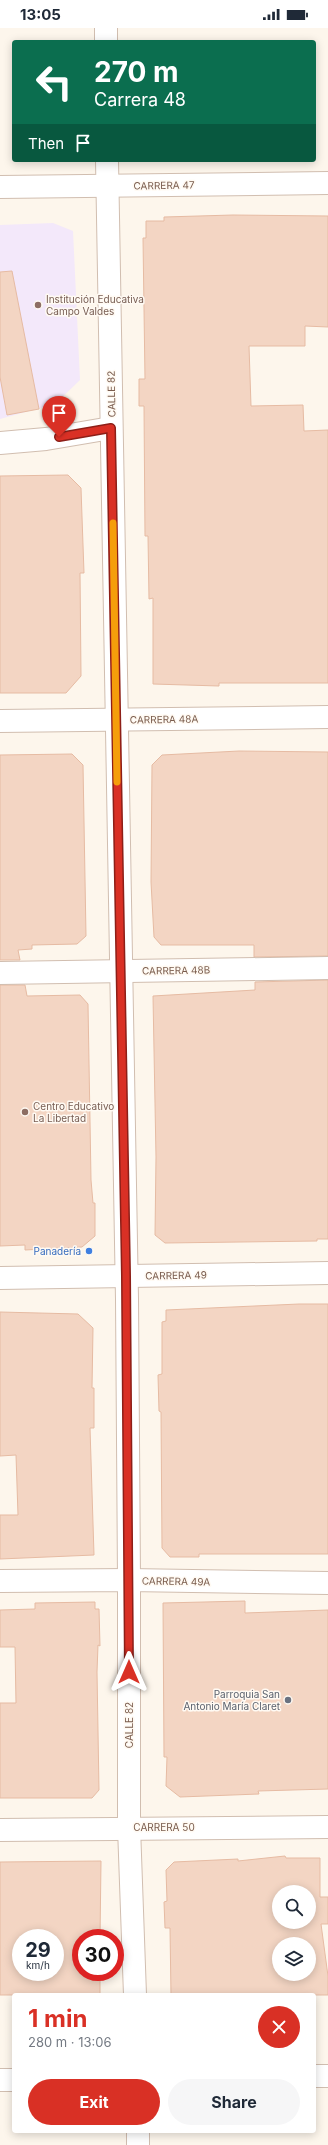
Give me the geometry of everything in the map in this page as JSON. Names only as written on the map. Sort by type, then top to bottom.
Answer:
[{"type":"street","points":[[106,28],[106,40]]},
{"type":"street","name":"CALLE 82","points":[[107,162],[126,1276],[130,1580],[129,1827],[135,1993]]},
{"type":"street","name":"CARRERA 47","points":[[0,187],[328,182]]},
{"type":"street","points":[[0,443],[46,439],[111,428]]},
{"type":"street","name":"CARRERA 48A","points":[[0,721],[328,717]]},
{"type":"street","name":"CARRERA 48B","points":[[0,973],[328,968]]},
{"type":"street","name":"CARRERA 49","points":[[0,1278],[328,1273]]},
{"type":"street","name":"CARRERA 49A","points":[[0,1581],[130,1580],[328,1583]]},
{"type":"street","name":"CARRERA 50","points":[[0,1830],[129,1827],[328,1827]]},
{"type":"street","points":[[316,2076],[328,2076]]},
{"type":"street","points":[[0,2080],[12,2080]]},
{"type":"street","points":[[138,2133],[138,2145]]},
{"type":"shaded area","name":"Institución Educativa Campo Valdes","points":[[53,223],[73,231],[80,380],[55,404],[0,419],[0,225]]},
{"type":"building","points":[[233,215],[328,216],[328,327],[305,326],[305,346],[249,346],[251,406],[303,405],[304,431],[328,430],[328,683],[219,683],[219,686],[153,684],[153,598],[149,599],[148,536],[145,536],[144,406],[139,406],[139,379],[145,379],[143,238],[146,238],[146,221],[164,221],[164,217]]},
{"type":"building","points":[[12,271],[39,409],[7,415],[0,377],[0,272]]},
{"type":"building","points":[[68,475],[81,488],[84,573],[80,573],[81,676],[66,693],[0,693],[0,476]]},
{"type":"building","points":[[239,751],[328,752],[328,956],[254,957],[254,945],[161,945],[154,937],[151,882],[152,765],[162,755]]},
{"type":"building","points":[[72,754],[83,765],[86,936],[77,944],[32,945],[32,949],[18,950],[20,960],[0,960],[0,755]]},
{"type":"building","points":[[328,980],[328,1239],[317,1239],[317,1241],[165,1243],[155,1235],[156,1157],[153,996],[255,990],[255,982]]},
{"type":"building","points":[[0,985],[25,985],[27,996],[80,995],[88,1004],[91,1180],[93,1203],[95,1203],[95,1236],[82,1247],[25,1250],[25,1245],[0,1246]]},
{"type":"building","points":[[328,1304],[328,1554],[199,1554],[199,1557],[170,1557],[162,1548],[161,1412],[159,1411],[158,1375],[162,1374],[162,1322],[166,1321],[166,1310]]},
{"type":"building","points":[[0,1312],[78,1314],[93,1328],[92,1388],[94,1388],[94,1428],[90,1428],[94,1555],[0,1559],[0,1515],[18,1515],[16,1455],[0,1456]]},
{"type":"building","points":[[245,1601],[245,1613],[328,1610],[328,1789],[258,1791],[259,1794],[180,1797],[166,1786],[167,1757],[164,1757],[163,1603]]},
{"type":"building","points":[[95,1602],[95,1609],[99,1609],[100,1646],[98,1645],[97,1672],[99,1790],[92,1798],[0,1798],[0,1703],[16,1703],[15,1647],[0,1647],[0,1610],[35,1609],[35,1603]]},
{"type":"building","points":[[285,1856],[286,1858],[320,1858],[320,1897],[328,1897],[328,1924],[321,1924],[328,1976],[328,1995],[316,1995],[316,1993],[171,1993],[170,1928],[165,1928],[164,1902],[167,1901],[166,1870],[174,1862],[238,1859],[238,1861]]},
{"type":"building","points":[[101,1861],[100,1929],[72,1929],[72,1981],[100,1981],[100,1993],[12,1993],[12,1995],[0,1995],[0,1862]]},
{"type":"slow traffic","points":[[113,523],[117,782]]},
{"type":"place","name":"Institución Educativa Campo Valdes","points":[[38,305]]},
{"type":"place","name":"Centro Educativo La Libertad","points":[[25,1112]]},
{"type":"place","name":"Panadería","points":[[89,1251]]},
{"type":"place","name":"Parroquia San Antonio María Claret","points":[[288,1700]]},
{"type":"route","points":[[59,437],[111,428],[126,1276],[130,1580],[129,1672]]}]
